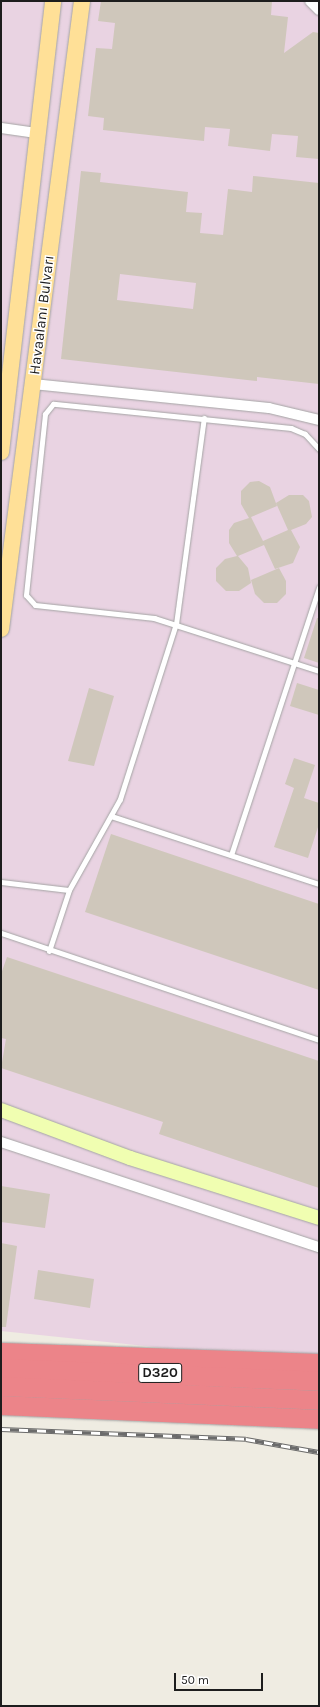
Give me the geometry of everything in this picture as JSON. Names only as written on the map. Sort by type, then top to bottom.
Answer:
[{"type":"highway","points":[[1,1352],[319,1362]]},
{"type":"highway","name":"D320","points":[[1,1368],[319,1381]]},
{"type":"highway","name":"D320","points":[[1,1386],[319,1400]]},
{"type":"highway","points":[[1,1405],[319,1419]]},
{"type":"main road","name":"Havaalanı Bulvarı","points":[[1,452],[5,389],[53,1]]},
{"type":"main road","name":"Havaalanı Bulvarı","points":[[1,629],[82,1]]},
{"type":"street","points":[[310,1],[319,10]]},
{"type":"street","points":[[1,128],[37,133]]},
{"type":"street","points":[[33,384],[269,408],[319,420]]},
{"type":"street","points":[[1,1110],[130,1158],[319,1218]]},
{"type":"street","points":[[1,1142],[319,1248]]},
{"type":"lane","points":[[319,449],[305,434],[291,428],[58,402],[49,407],[45,414],[26,592],[28,601],[35,605],[154,618],[319,671]]},
{"type":"lane","points":[[49,951],[69,890],[120,799],[176,624],[204,418]]},
{"type":"lane","points":[[231,855],[319,587]]},
{"type":"lane","points":[[111,816],[319,884]]},
{"type":"lane","points":[[1,882],[69,890]]},
{"type":"lane","points":[[1,932],[49,951],[319,1040]]},
{"type":"shaded area","points":[[1,1],[319,1],[319,1364],[1,1331]]},
{"type":"building","points":[[101,1],[272,1],[271,15],[288,17],[284,53],[313,32],[319,33],[319,159],[296,157],[298,136],[272,134],[270,151],[228,146],[230,129],[205,127],[204,141],[103,130],[104,118],[88,116],[96,48],[112,49],[115,23],[98,21]]},
{"type":"building","points":[[81,171],[101,173],[100,182],[188,192],[186,212],[202,213],[200,233],[223,235],[228,189],[252,192],[253,176],[319,183],[319,384],[257,377],[257,381],[61,359]],"holes":[[[120,274],[196,283],[193,309],[117,300]]]},
{"type":"building","points":[[259,481],[270,487],[277,506],[251,517],[263,541],[288,530],[276,503],[289,495],[303,495],[309,501],[312,517],[306,524],[291,530],[300,547],[293,563],[275,569],[264,545],[238,556],[248,568],[251,583],[239,591],[226,591],[216,581],[216,568],[225,559],[237,556],[229,543],[229,530],[234,523],[249,518],[241,504],[241,491],[250,482]]},
{"type":"building","points":[[279,568],[286,581],[286,594],[277,603],[264,603],[255,594],[251,580]]},
{"type":"building","points":[[317,618],[319,618],[319,663],[304,658]]},
{"type":"building","points":[[297,683],[319,690],[319,715],[290,706]]},
{"type":"building","points":[[89,688],[114,696],[94,766],[68,761]]},
{"type":"building","points":[[294,758],[315,765],[304,798],[319,803],[319,824],[308,858],[274,847],[294,788],[285,784]]},
{"type":"building","points":[[111,834],[319,904],[319,990],[85,912]]},
{"type":"building","points":[[7,957],[319,1061],[319,1188],[159,1134],[163,1122],[1,1068],[6,1039],[1,1038],[1,974]]},
{"type":"building","points":[[1,1186],[50,1194],[45,1228],[1,1222]]},
{"type":"building","points":[[1,1243],[17,1246],[6,1327],[1,1327]]},
{"type":"building","points":[[38,1270],[94,1279],[90,1308],[34,1299]]},
{"type":"railway","points":[[1,1429],[246,1439],[319,1452]]}]
